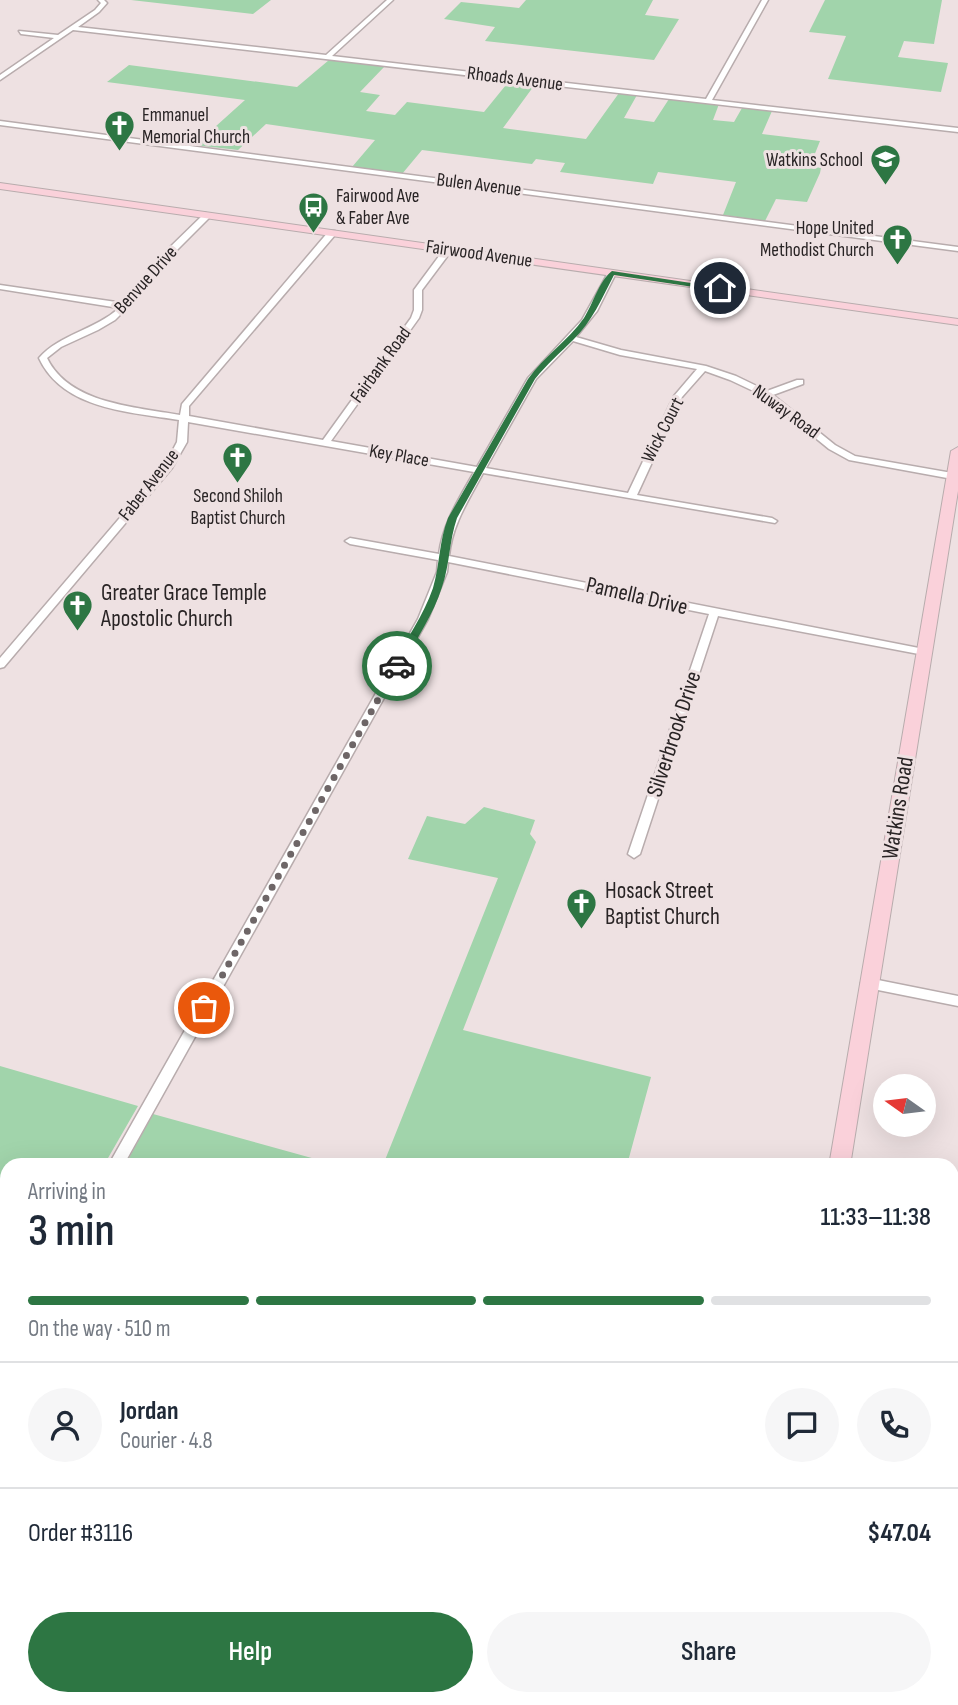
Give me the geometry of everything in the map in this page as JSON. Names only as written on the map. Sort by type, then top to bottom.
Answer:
[{"type":"street","points":[[2,76],[102,7],[102,0]]},
{"type":"street","points":[[328,57],[390,0]]},
{"type":"street","points":[[708,102],[765,0]]},
{"type":"street","name":"Rhoads Avenue","points":[[72,28],[958,130]]},
{"type":"street","points":[[21,32],[60,37]]},
{"type":"street","name":"Bulen Avenue","points":[[0,123],[958,249]]},
{"type":"street","name":"Fairwood Avenue","points":[[0,186],[958,322]]},
{"type":"street","name":"Benvue Drive","points":[[43,358],[57,345],[98,328],[124,306],[147,283],[169,252],[208,215]]},
{"type":"street","name":"Faber Avenue","points":[[0,665],[173,460],[183,442],[182,418],[185,406],[332,233]]},
{"type":"street","name":"Fairbank Road","points":[[325,443],[415,318],[418,310],[418,290],[448,250]]},
{"type":"street","points":[[120,1158],[423,619],[436,592],[446,537],[453,518],[532,379],[545,360],[571,338],[587,319],[612,273]]},
{"type":"street","points":[[0,287],[124,306]]},
{"type":"street","name":"Nuway Road","points":[[571,338],[620,352],[703,368],[767,394],[832,447],[852,458],[956,477]]},
{"type":"street","name":"Key Place","points":[[43,358],[48,368],[92,402],[772,521]]},
{"type":"street","name":"Wick Court","points":[[631,497],[678,396],[703,368]]},
{"type":"street","points":[[767,394],[800,382]]},
{"type":"street","name":"Watkins Road","points":[[840,1158],[924,652],[956,477],[958,451]]},
{"type":"street","name":"Pamella Drive","points":[[350,541],[600,587],[714,613],[924,652]]},
{"type":"street","name":"Silverbrook Drive","points":[[634,854],[714,613]]},
{"type":"street","points":[[868,983],[958,1001]]},
{"type":"green space","points":[[131,0],[271,0],[253,14]]},
{"type":"green space","points":[[526,0],[653,0],[645,15],[679,19],[654,60],[485,41],[495,27],[444,19],[461,2],[519,8]]},
{"type":"green space","points":[[825,0],[942,0],[934,44],[904,41],[898,57],[948,63],[941,92],[828,79],[846,36],[809,32]]},
{"type":"green space","points":[[329,60],[385,66],[360,92],[380,95],[366,111],[395,115],[407,102],[484,112],[510,80],[536,83],[503,128],[586,139],[619,93],[637,95],[624,118],[654,122],[669,99],[719,104],[713,120],[734,122],[742,108],[772,111],[762,134],[820,141],[810,166],[821,168],[820,173],[807,202],[776,199],[765,221],[723,215],[736,182],[658,172],[653,184],[560,172],[565,163],[536,159],[532,164],[422,150],[402,174],[352,167],[375,140],[266,124],[238,150],[195,145],[245,100],[107,82],[129,65],[297,87]]},
{"type":"green space","points":[[484,807],[535,820],[530,834],[536,842],[463,1030],[651,1077],[629,1158],[386,1158],[498,878],[408,859],[427,816],[465,824]]},
{"type":"green space","points":[[0,1066],[138,1106],[108,1158],[0,1158]]},
{"type":"green space","points":[[153,1114],[312,1158],[129,1158]]},
{"type":"way so far","points":[[204,1008],[397,666]]},
{"type":"place","name":"Emmanuel Memorial Church","points":[[119,153]]},
{"type":"place","name":"Watkins School","points":[[886,187]]},
{"type":"place","name":"Fairwood Ave & Faber Ave","points":[[313,234]]},
{"type":"place","name":"Hope United Methodist Church","points":[[897,266]]},
{"type":"place","name":"Second Shiloh Baptist Church","points":[[238,484]]},
{"type":"place","name":"Greater Grace Temple Apostolic Church","points":[[78,633]]},
{"type":"place","name":"Hosack Street Baptist Church","points":[[582,931]]},
{"type":"route","points":[[397,666],[436,592],[442,572],[446,537],[453,518],[532,379],[545,360],[571,338],[587,319],[612,273],[720,288]]}]
